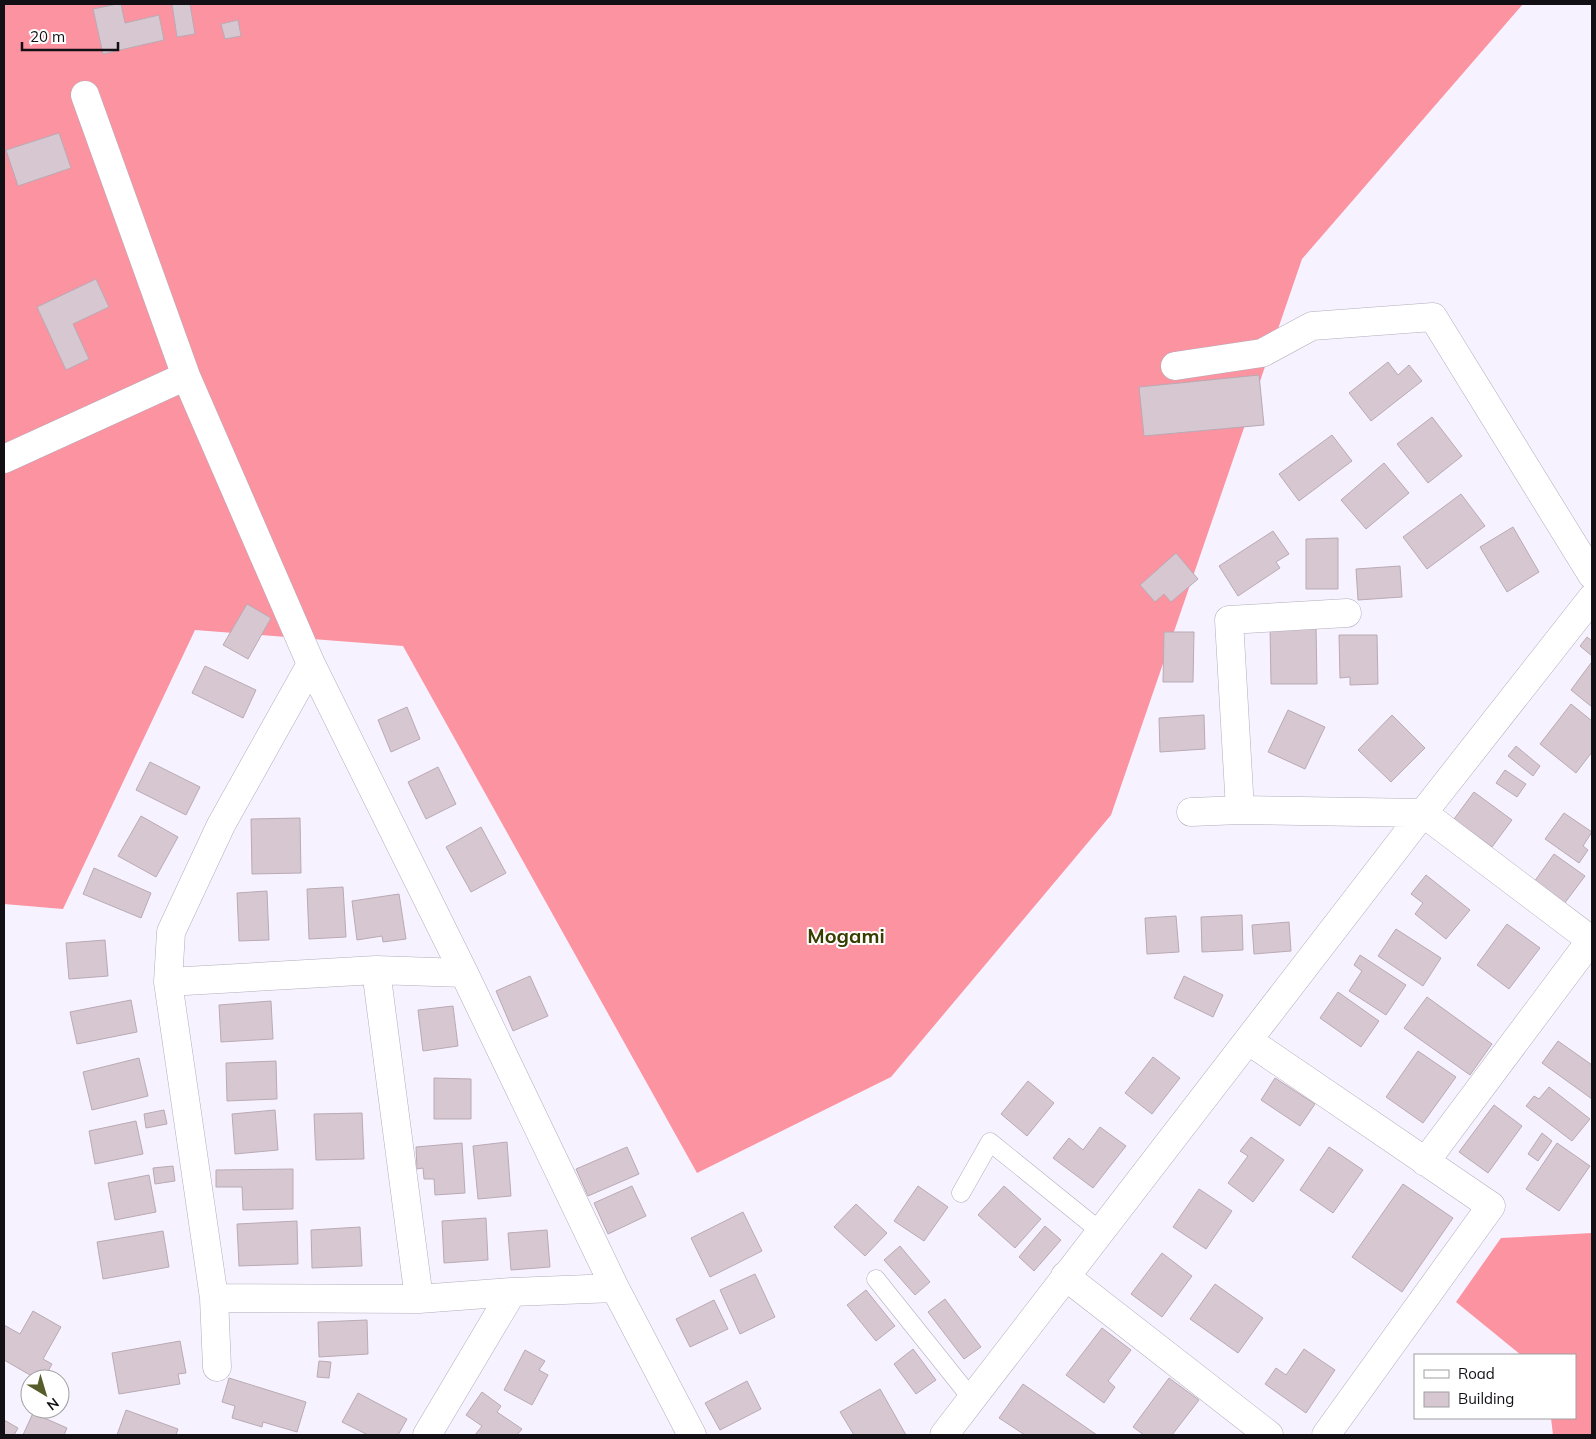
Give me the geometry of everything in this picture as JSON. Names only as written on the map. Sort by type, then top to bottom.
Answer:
[{"type":"street","points":[[85,95],[186,376],[311,664],[464,972],[616,1288],[692,1435]]},
{"type":"street","points":[[1175,366],[1262,353],[1312,326],[1433,317],[1592,575]]},
{"type":"street","points":[[4,458],[186,376]]},
{"type":"street","points":[[944,1435],[1423,813],[1592,598]]},
{"type":"street","points":[[1240,810],[1229,620],[1347,613]]},
{"type":"street","points":[[217,1367],[214,1298],[168,982],[171,932],[221,825],[311,664]]},
{"type":"street","points":[[1191,812],[1240,810],[1423,813],[1590,940],[1425,1162]]},
{"type":"street","points":[[168,982],[376,970],[464,972]]},
{"type":"street","points":[[376,970],[419,1299]]},
{"type":"street","points":[[1249,1041],[1491,1206],[1326,1435]]},
{"type":"street","points":[[1065,1276],[1269,1435]]},
{"type":"street","points":[[214,1298],[419,1299],[512,1292],[616,1288]]},
{"type":"street","points":[[427,1435],[512,1292]]},
{"type":"lane","points":[[961,1193],[990,1142],[1100,1231]]},
{"type":"lane","points":[[876,1279],[972,1398]]},
{"type":"shaded area","points":[[4,4],[1523,4],[1302,259],[1111,815],[891,1077],[697,1173],[403,646],[195,630],[63,909],[4,904]]},
{"type":"shaded area","points":[[1592,1233],[1592,1435],[1553,1435],[1551,1419],[1576,1419],[1576,1354],[1520,1354],[1456,1302],[1501,1238]]},
{"type":"building","points":[[121,4],[125,23],[159,15],[164,40],[103,54],[93,9]]},
{"type":"building","points":[[172,4],[190,4],[195,34],[177,37]]},
{"type":"building","points":[[238,20],[241,36],[225,39],[221,24]]},
{"type":"building","points":[[59,133],[71,168],[18,186],[6,150]]},
{"type":"building","points":[[96,279],[109,307],[73,324],[89,359],[66,370],[37,307]]},
{"type":"building","points":[[1388,362],[1398,375],[1409,365],[1422,381],[1371,421],[1349,393]]},
{"type":"building","points":[[1259,375],[1264,425],[1144,436],[1139,387]]},
{"type":"building","points":[[1432,417],[1462,456],[1428,483],[1397,444]]},
{"type":"building","points":[[1332,435],[1352,461],[1299,501],[1279,474]]},
{"type":"building","points":[[1384,463],[1409,493],[1366,529],[1341,500]]},
{"type":"building","points":[[1461,494],[1485,526],[1427,569],[1403,537]]},
{"type":"building","points":[[1513,527],[1539,572],[1507,592],[1480,547]]},
{"type":"building","points":[[1273,531],[1289,554],[1276,562],[1280,568],[1238,596],[1219,566]]},
{"type":"building","points":[[1338,538],[1338,589],[1306,589],[1306,539]]},
{"type":"building","points":[[1176,553],[1198,579],[1171,602],[1164,594],[1155,602],[1140,585]]},
{"type":"building","points":[[1400,566],[1402,597],[1358,600],[1356,569]]},
{"type":"building","points":[[247,604],[271,618],[248,659],[223,645]]},
{"type":"building","points":[[1316,625],[1317,684],[1271,684],[1270,626]]},
{"type":"building","points":[[1164,632],[1194,632],[1193,682],[1163,682]]},
{"type":"building","points":[[1339,635],[1377,635],[1378,684],[1350,685],[1350,677],[1340,678]]},
{"type":"building","points":[[1587,637],[1592,641],[1592,656],[1580,646]]},
{"type":"building","points":[[1592,664],[1592,707],[1571,690]]},
{"type":"building","points":[[205,666],[256,690],[243,718],[192,693]]},
{"type":"building","points":[[1571,704],[1592,721],[1592,752],[1576,773],[1540,744]]},
{"type":"building","points":[[407,707],[420,739],[391,752],[378,720]]},
{"type":"building","points":[[1288,710],[1325,727],[1305,769],[1268,752]]},
{"type":"building","points":[[1204,715],[1205,749],[1160,752],[1159,718]]},
{"type":"building","points":[[1392,715],[1425,748],[1391,782],[1358,750]]},
{"type":"building","points":[[1516,746],[1540,766],[1533,776],[1508,756]]},
{"type":"building","points":[[150,762],[200,787],[186,815],[136,790]]},
{"type":"building","points":[[438,767],[456,804],[426,819],[408,782]]},
{"type":"building","points":[[1505,770],[1526,784],[1517,797],[1496,783]]},
{"type":"building","points":[[1474,792],[1512,820],[1492,847],[1454,819]]},
{"type":"building","points":[[1564,813],[1592,832],[1583,846],[1588,850],[1579,863],[1545,839]]},
{"type":"building","points":[[141,816],[178,837],[156,877],[118,856]]},
{"type":"building","points":[[300,818],[301,873],[252,874],[251,819]]},
{"type":"building","points":[[481,827],[506,873],[471,892],[446,847]]},
{"type":"building","points":[[1554,854],[1585,876],[1564,904],[1534,882]]},
{"type":"building","points":[[94,868],[151,893],[141,918],[83,894]]},
{"type":"building","points":[[1426,875],[1470,910],[1446,939],[1415,914],[1423,903],[1411,894]]},
{"type":"building","points":[[343,887],[346,937],[309,939],[307,889]]},
{"type":"building","points":[[267,891],[269,940],[239,941],[237,893]]},
{"type":"building","points":[[399,894],[406,939],[383,942],[382,936],[357,940],[352,901]]},
{"type":"building","points":[[1242,915],[1243,950],[1202,952],[1201,917]]},
{"type":"building","points":[[1176,916],[1179,952],[1147,954],[1145,918]]},
{"type":"building","points":[[1289,922],[1291,951],[1254,954],[1252,925]]},
{"type":"building","points":[[1507,924],[1540,948],[1509,989],[1477,965]]},
{"type":"building","points":[[1396,929],[1441,958],[1423,986],[1378,956]]},
{"type":"building","points":[[105,940],[108,976],[69,979],[66,943]]},
{"type":"building","points":[[1360,955],[1406,985],[1386,1015],[1349,991],[1362,971],[1354,965]]},
{"type":"building","points":[[530,976],[548,1016],[513,1031],[496,991]]},
{"type":"building","points":[[1184,976],[1223,995],[1213,1017],[1174,998]]},
{"type":"building","points":[[1338,992],[1379,1021],[1361,1047],[1320,1018]]},
{"type":"building","points":[[1427,997],[1492,1044],[1470,1075],[1404,1028]]},
{"type":"building","points":[[131,1000],[137,1032],[77,1044],[70,1012]]},
{"type":"building","points":[[271,1001],[273,1039],[221,1042],[219,1005]]},
{"type":"building","points":[[453,1006],[458,1046],[423,1051],[418,1010]]},
{"type":"building","points":[[1558,1041],[1592,1065],[1592,1099],[1542,1063]]},
{"type":"building","points":[[1418,1051],[1456,1077],[1423,1123],[1386,1097]]},
{"type":"building","points":[[1153,1057],[1180,1078],[1152,1114],[1125,1093]]},
{"type":"building","points":[[139,1058],[148,1096],[92,1110],[83,1072]]},
{"type":"building","points":[[276,1061],[277,1099],[227,1101],[226,1063]]},
{"type":"building","points":[[434,1078],[471,1079],[471,1119],[434,1119]]},
{"type":"building","points":[[1275,1078],[1315,1104],[1300,1126],[1261,1100]]},
{"type":"building","points":[[1028,1081],[1054,1103],[1027,1136],[1001,1114]]},
{"type":"building","points":[[1549,1087],[1590,1119],[1572,1141],[1526,1106],[1534,1096],[1539,1099]]},
{"type":"building","points":[[1494,1105],[1522,1126],[1488,1173],[1459,1152]]},
{"type":"building","points":[[164,1110],[167,1124],[146,1128],[144,1114]]},
{"type":"building","points":[[275,1110],[278,1150],[235,1154],[232,1114]]},
{"type":"building","points":[[362,1113],[364,1159],[316,1160],[314,1114]]},
{"type":"building","points":[[136,1121],[143,1154],[95,1164],[89,1131]]},
{"type":"building","points":[[1100,1127],[1126,1146],[1093,1188],[1053,1158],[1069,1138],[1083,1150]]},
{"type":"building","points":[[1542,1133],[1552,1141],[1538,1161],[1528,1154]]},
{"type":"building","points":[[1251,1137],[1284,1160],[1253,1202],[1228,1183],[1248,1156],[1240,1151]]},
{"type":"building","points":[[507,1142],[511,1196],[478,1199],[473,1146]]},
{"type":"building","points":[[462,1143],[465,1193],[435,1195],[434,1179],[424,1179],[423,1168],[417,1169],[416,1147]]},
{"type":"building","points":[[1557,1143],[1590,1166],[1559,1211],[1526,1189]]},
{"type":"building","points":[[627,1147],[639,1174],[588,1196],[576,1169]]},
{"type":"building","points":[[1329,1147],[1363,1170],[1333,1213],[1300,1190]]},
{"type":"building","points":[[173,1166],[175,1181],[155,1184],[153,1168]]},
{"type":"building","points":[[293,1169],[293,1209],[243,1210],[242,1187],[216,1187],[216,1170]]},
{"type":"building","points":[[149,1175],[156,1212],[115,1220],[108,1183]]},
{"type":"building","points":[[1403,1184],[1453,1218],[1402,1292],[1352,1257]]},
{"type":"building","points":[[632,1186],[646,1216],[608,1234],[594,1203]]},
{"type":"building","points":[[918,1186],[948,1207],[924,1241],[894,1221]]},
{"type":"building","points":[[1004,1186],[1041,1219],[1015,1248],[978,1215]]},
{"type":"building","points":[[1199,1189],[1232,1211],[1206,1249],[1173,1227]]},
{"type":"building","points":[[856,1204],[887,1233],[865,1256],[834,1227]]},
{"type":"building","points":[[743,1212],[762,1251],[710,1277],[691,1238]]},
{"type":"building","points":[[486,1218],[488,1260],[444,1263],[442,1221]]},
{"type":"building","points":[[297,1221],[298,1264],[239,1266],[237,1224]]},
{"type":"building","points":[[1045,1226],[1061,1240],[1034,1271],[1019,1257]]},
{"type":"building","points":[[360,1227],[362,1266],[312,1268],[311,1230]]},
{"type":"building","points":[[547,1230],[550,1267],[511,1270],[508,1233]]},
{"type":"building","points":[[163,1231],[169,1267],[103,1279],[97,1242]]},
{"type":"building","points":[[900,1246],[930,1282],[915,1295],[884,1260]]},
{"type":"building","points":[[1162,1253],[1192,1276],[1162,1317],[1131,1294]]},
{"type":"building","points":[[755,1274],[775,1317],[740,1334],[720,1290]]},
{"type":"building","points":[[1215,1284],[1263,1318],[1238,1353],[1190,1319]]},
{"type":"building","points":[[866,1290],[895,1326],[876,1341],[847,1305]]},
{"type":"building","points":[[945,1299],[981,1347],[964,1359],[928,1312]]},
{"type":"building","points":[[714,1300],[728,1329],[690,1347],[676,1319]]},
{"type":"building","points":[[33,1311],[61,1327],[43,1359],[52,1364],[49,1369],[20,1369],[4,1360],[4,1325],[20,1334]]},
{"type":"building","points":[[367,1320],[368,1354],[319,1357],[318,1322]]},
{"type":"building","points":[[1102,1328],[1131,1350],[1108,1381],[1115,1387],[1104,1403],[1066,1375]]},
{"type":"building","points":[[180,1341],[186,1373],[178,1374],[180,1384],[119,1394],[112,1353]]},
{"type":"building","points":[[913,1349],[936,1380],[916,1394],[894,1364]]},
{"type":"building","points":[[1304,1349],[1335,1370],[1306,1413],[1265,1384],[1276,1368],[1286,1375]]},
{"type":"building","points":[[525,1350],[545,1361],[539,1370],[548,1375],[532,1405],[504,1390]]},
{"type":"building","points":[[319,1361],[331,1362],[329,1378],[317,1377]]},
{"type":"building","points":[[229,1378],[306,1402],[297,1432],[263,1422],[262,1427],[232,1418],[235,1406],[222,1402]]},
{"type":"building","points":[[1169,1378],[1199,1400],[1172,1435],[1144,1435],[1133,1427]]},
{"type":"building","points":[[747,1381],[761,1409],[720,1430],[705,1403]]},
{"type":"building","points":[[1023,1384],[1097,1435],[1025,1435],[999,1418]]},
{"type":"building","points":[[880,1389],[906,1435],[854,1435],[840,1412]]},
{"type":"building","points":[[482,1392],[501,1406],[497,1412],[522,1429],[517,1435],[475,1435],[482,1426],[466,1415]]},
{"type":"building","points":[[358,1393],[407,1419],[398,1435],[368,1435],[342,1422]]},
{"type":"building","points":[[126,1410],[178,1429],[176,1435],[117,1435]]},
{"type":"building","points":[[30,1419],[47,1419],[67,1428],[64,1435],[23,1435]]},
{"type":"building","points":[[4,1420],[18,1428],[14,1435],[4,1435]]},
{"type":"district","name":"Mogami","points":[[846,936]]}]
